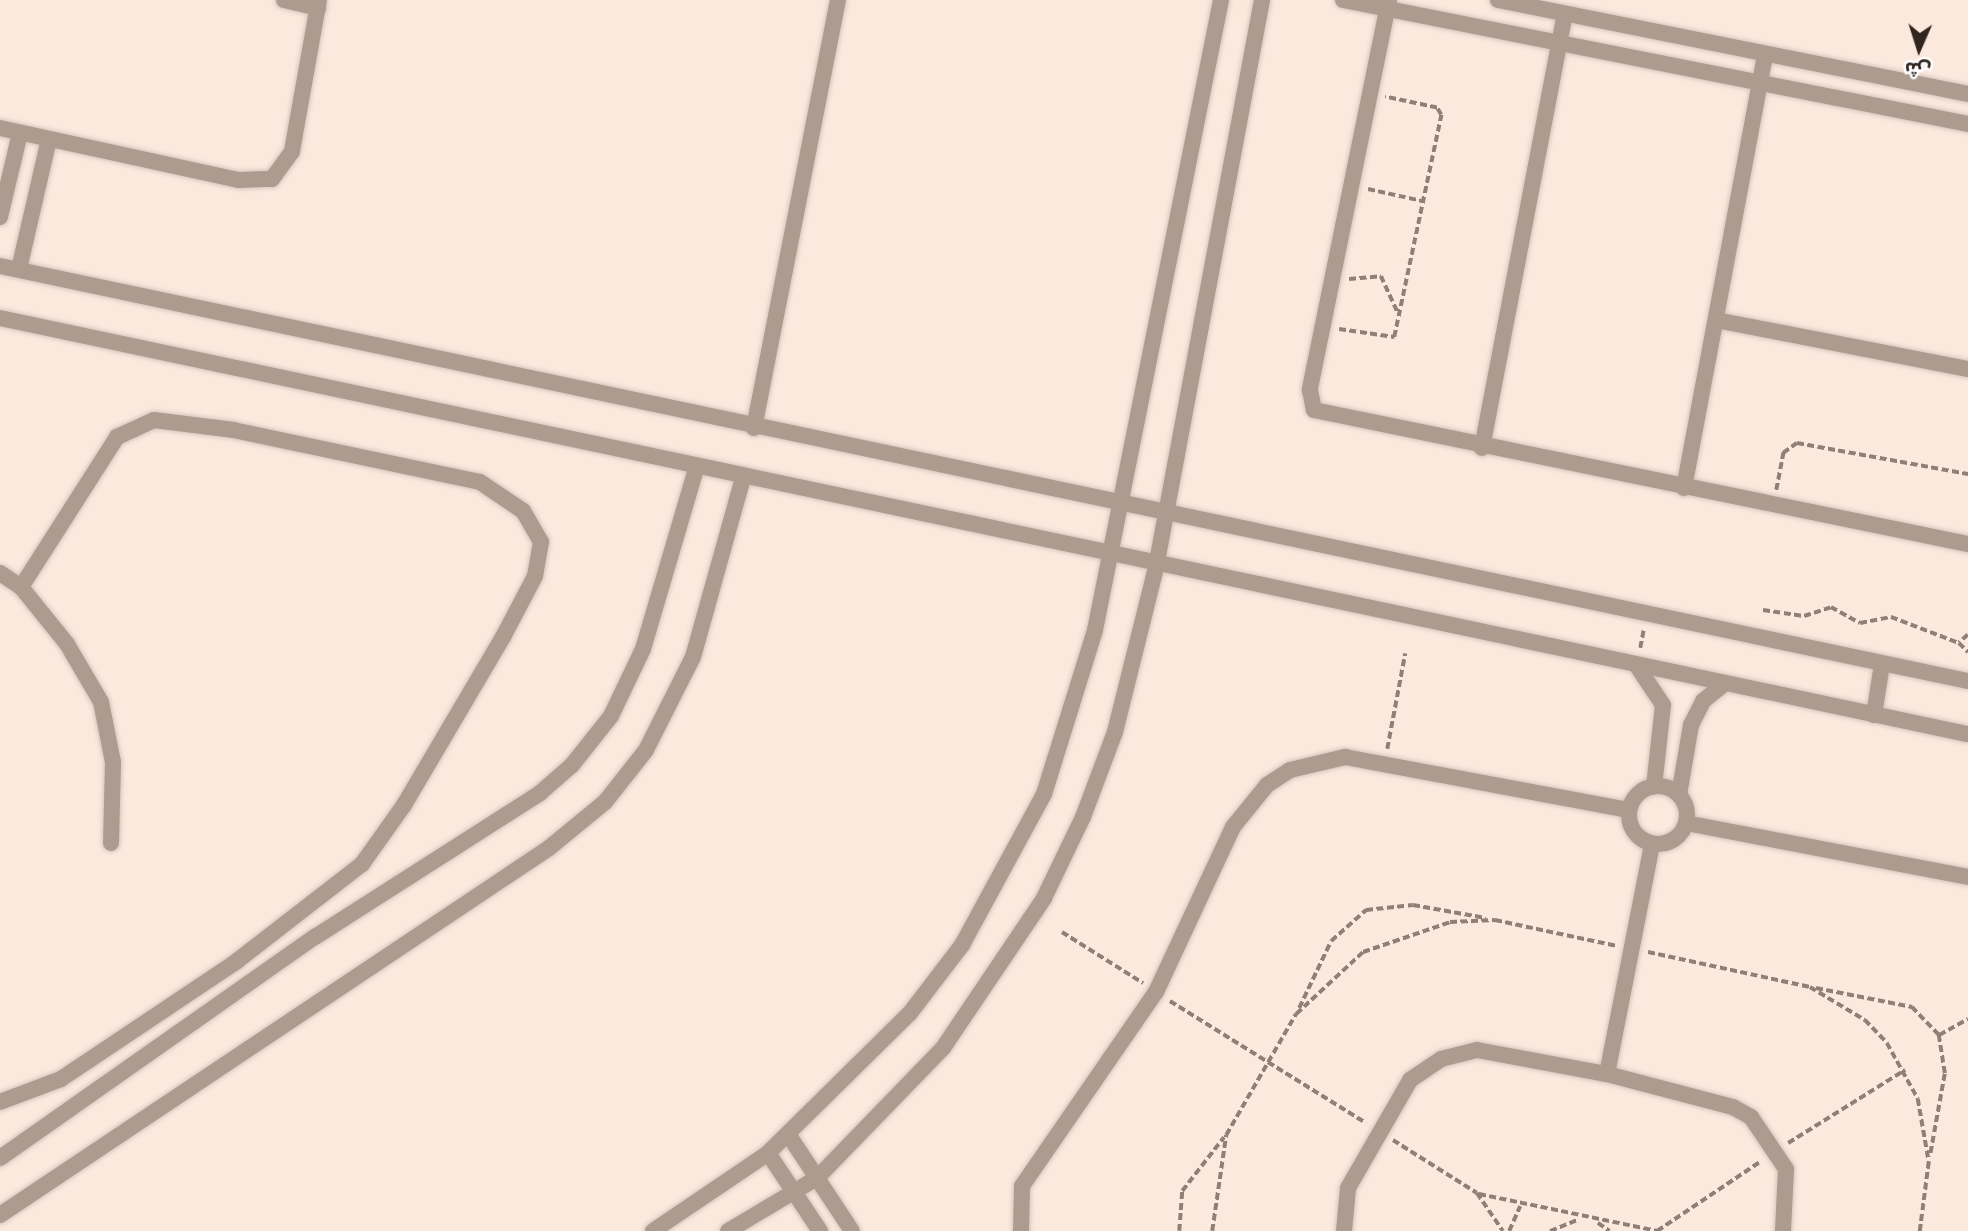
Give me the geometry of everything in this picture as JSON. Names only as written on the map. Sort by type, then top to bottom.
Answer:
[{"type":"street","points":[[0,128],[238,180],[272,179],[292,151],[318,4],[284,0]]},
{"type":"street","points":[[754,428],[838,0]]},
{"type":"street","points":[[653,1231],[768,1153],[910,1013],[1007,871],[1073,713],[1120,506],[1221,0]]},
{"type":"street","points":[[1343,0],[1388,4],[1560,43],[1966,124],[1968,102]]},
{"type":"street","points":[[1498,0],[1968,94]]},
{"type":"street","points":[[729,1231],[817,1178],[943,1048],[1044,898],[1115,732],[1156,567],[1264,2]]},
{"type":"street","points":[[1388,4],[1309,397],[1320,415],[1968,544]]},
{"type":"street","points":[[1482,448],[1565,14]]},
{"type":"street","points":[[1684,488],[1765,54]]},
{"type":"street","points":[[0,217],[20,133]]},
{"type":"street","points":[[19,269],[49,139]]},
{"type":"street","points":[[0,266],[1165,516],[1968,681]]},
{"type":"street","points":[[0,317],[1156,567],[1968,734]]},
{"type":"street","points":[[1716,320],[1968,369]]},
{"type":"street","points":[[0,1102],[61,1080],[237,961],[362,863],[404,805],[509,626],[535,576],[541,542],[523,511],[480,482],[246,432],[154,421],[136,425],[111,444],[21,587]]},
{"type":"street","points":[[0,1158],[315,937],[540,793],[572,765],[611,716],[643,649],[696,469]]},
{"type":"street","points":[[0,1215],[549,848],[605,802],[646,750],[693,657],[743,478]]},
{"type":"street","points":[[0,573],[21,587],[67,644],[101,702],[113,762],[111,843]]},
{"type":"street","points":[[1874,715],[1882,664]]},
{"type":"street","points":[[1637,666],[1658,690],[1664,720],[1654,787]]},
{"type":"street","points":[[1686,823],[1679,795],[1691,725],[1703,701],[1724,684]]},
{"type":"street","points":[[1664,720],[1691,725]]},
{"type":"street","points":[[1021,1231],[1023,1186],[1156,992],[1247,804],[1290,770],[1317,760],[1385,761],[1629,810]]},
{"type":"street","points":[[1679,795],[1654,787],[1637,794],[1629,810],[1634,832],[1652,844],[1670,842],[1686,823]]},
{"type":"street","points":[[1686,823],[1968,877]]},
{"type":"street","points":[[1607,1074],[1652,844]]},
{"type":"street","points":[[1344,1231],[1348,1188],[1410,1080],[1458,1053],[1477,1050],[1607,1074],[1733,1107],[1778,1149],[1789,1190],[1783,1231]]},
{"type":"street","points":[[788,1134],[852,1231]]},
{"type":"street","points":[[768,1153],[820,1231]]},
{"type":"path","points":[[1323,326],[1390,340],[1399,315],[1441,112],[1370,93]]},
{"type":"path","points":[[1366,188],[1423,201]]},
{"type":"path","points":[[1349,279],[1381,276],[1399,315]]},
{"type":"path","points":[[1773,506],[1783,453],[1797,443],[1968,474]]},
{"type":"path","points":[[1763,610],[1804,616],[1839,608],[1860,623],[1891,617],[1959,643],[1968,652]]},
{"type":"path","points":[[1637,666],[1647,616]]},
{"type":"path","points":[[1959,643],[1968,635]]},
{"type":"path","points":[[1385,761],[1405,654]]},
{"type":"path","points":[[1179,1231],[1182,1191],[1226,1135],[1296,1014],[1331,941],[1366,910],[1413,905],[1912,1007],[1939,1035],[1945,1074],[1920,1231]]},
{"type":"path","points":[[1296,1014],[1363,952],[1427,927],[1495,920]]},
{"type":"path","points":[[1810,986],[1864,1020],[1905,1070],[1918,1099],[1929,1162]]},
{"type":"path","points":[[1939,1035],[1968,1019]]},
{"type":"path","points":[[1267,1063],[1477,1193],[1520,1206],[1585,1220],[1657,1231],[1778,1149],[1905,1070]]},
{"type":"path","points":[[1212,1231],[1226,1135]]},
{"type":"path","points":[[1477,1193],[1503,1231]]},
{"type":"path","points":[[1509,1231],[1520,1206]]},
{"type":"path","points":[[1550,1231],[1585,1220],[1610,1231]]}]
